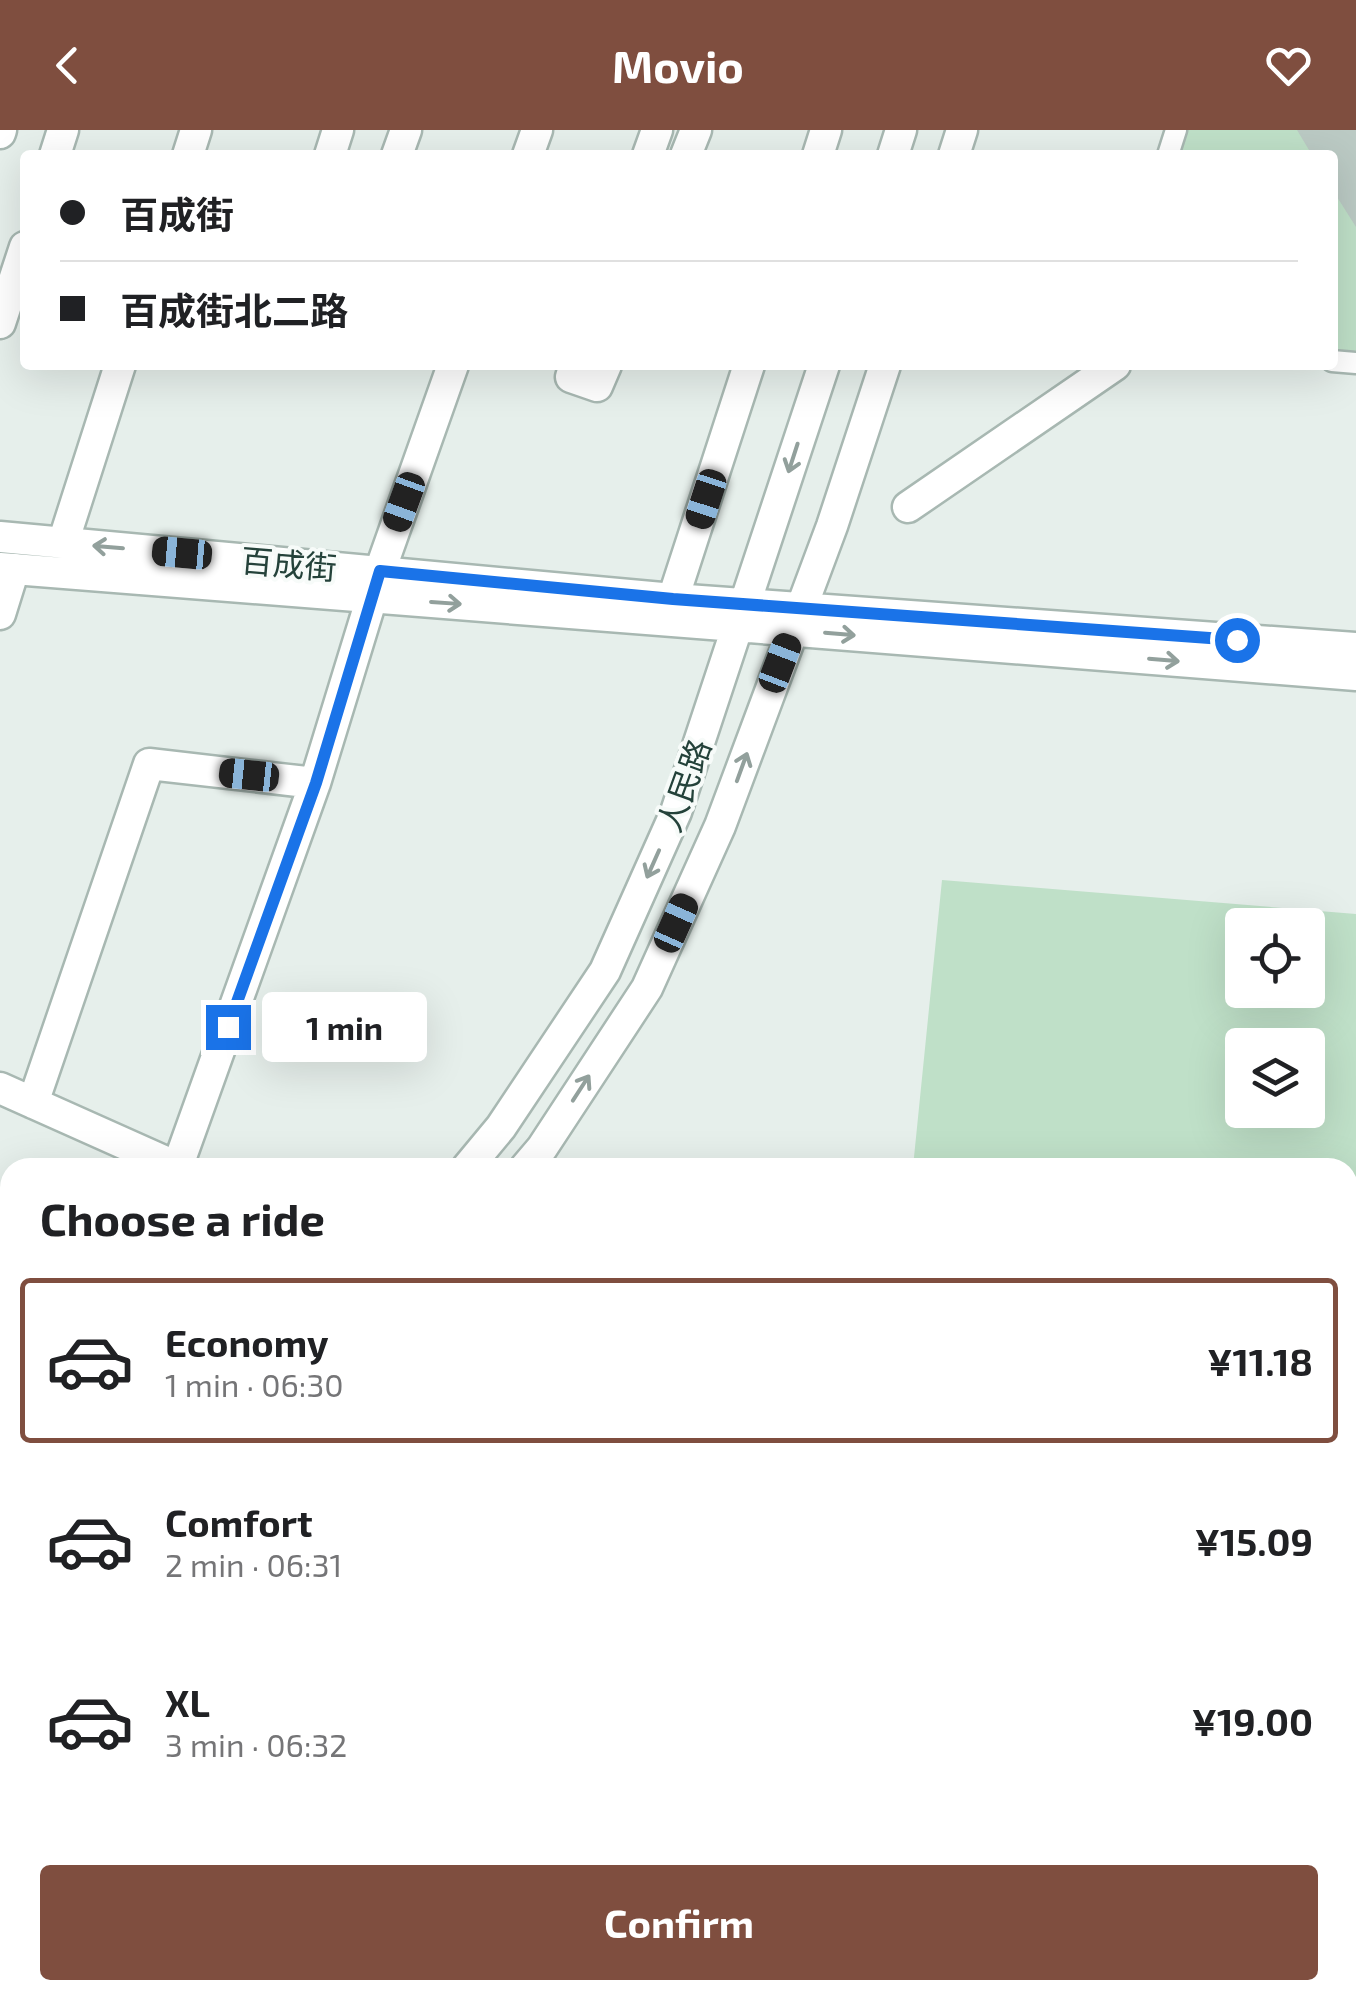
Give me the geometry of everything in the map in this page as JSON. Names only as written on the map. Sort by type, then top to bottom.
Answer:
[{"type":"street","points":[[0,324],[20,262]]},
{"type":"street","points":[[62,542],[118,370]]},
{"type":"street","points":[[181,1158],[316,783],[376,584],[451,370]]},
{"type":"street","points":[[573,370],[571,377],[598,386],[604,370]]},
{"type":"street","points":[[673,599],[748,370]]},
{"type":"street","name":"人民路","points":[[475,1158],[501,1127],[604,970],[676,812],[822,370]]},
{"type":"street","name":"人民路","points":[[534,1158],[647,988],[720,826],[797,620],[883,370]]},
{"type":"street","points":[[908,507],[1108,370]]},
{"type":"street","name":"百成街","points":[[0,537],[376,584],[797,620],[1356,675]]},
{"type":"street","points":[[0,614],[7,569]]},
{"type":"street","name":"百成街","points":[[7,569],[673,599],[741,615]]},
{"type":"street","name":"百成街","points":[[797,620],[1356,648]]},
{"type":"street","points":[[33,1103],[148,764],[316,783]]},
{"type":"street","points":[[0,1088],[158,1158]]},
{"type":"green space","points":[[1176,130],[1356,130],[1356,363],[1338,361],[1338,150],[1170,150]]},
{"type":"green space","points":[[942,880],[1283,908],[1225,908],[1225,1008],[1325,1008],[1325,911],[1356,914],[1356,1158],[914,1158]]},
{"type":"building","points":[[1297,130],[1356,130],[1356,227],[1338,198],[1338,150],[1309,150]]},
{"type":"route","points":[[228,1027],[316,783],[380,571],[673,599],[1237,640]]}]
